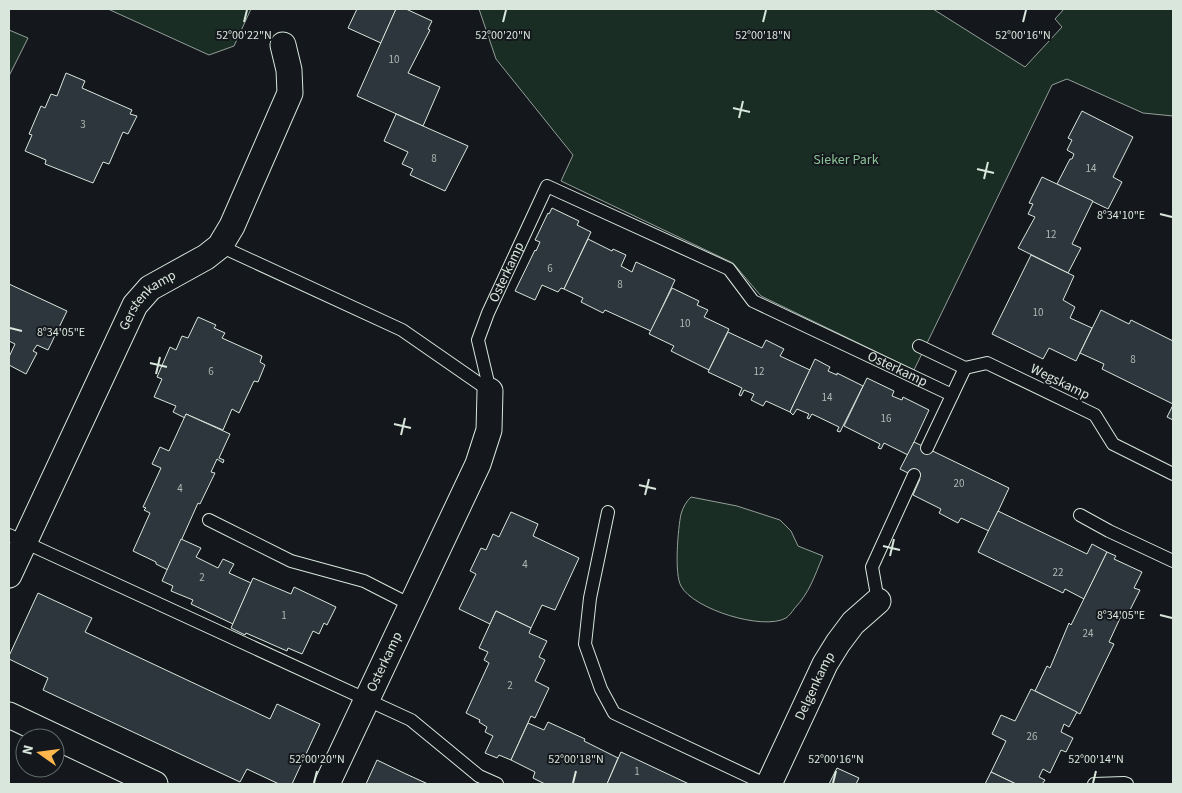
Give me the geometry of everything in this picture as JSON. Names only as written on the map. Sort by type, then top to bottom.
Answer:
[{"type":"street","name":"Gerstenkamp","points":[[9,575],[17,538],[135,306],[150,288],[206,257],[220,246],[232,226],[290,93],[289,70],[284,45]]},
{"type":"street","name":"Osterkamp","points":[[327,784],[478,464],[489,430],[490,391]]},
{"type":"street","name":"Delgenkamp","points":[[769,784],[825,664],[838,643],[854,623],[878,602]]},
{"type":"street","points":[[9,715],[155,784]]},
{"type":"lane","name":"Osterkamp","points":[[490,391],[478,340],[488,312],[546,186],[729,269],[753,301],[952,395]]},
{"type":"lane","points":[[220,246],[402,330],[490,391]]},
{"type":"lane","points":[[919,346],[965,368],[927,448]]},
{"type":"lane","name":"Wegskamp","points":[[965,368],[987,363],[1095,415],[1113,444],[1173,474]]},
{"type":"lane","points":[[878,602],[872,567],[914,476]]},
{"type":"lane","points":[[608,512],[590,598],[585,644],[600,689],[614,713],[765,784]]},
{"type":"lane","points":[[1080,515],[1173,561]]},
{"type":"lane","points":[[208,520],[291,561],[364,581],[411,605]]},
{"type":"lane","points":[[17,538],[411,720],[479,776],[497,784]]},
{"type":"lane","points":[[1094,784],[1124,782],[1128,784]]},
{"type":"green space","points":[[108,9],[251,9],[234,46],[209,55]]},
{"type":"green space","name":"Sieker Park","points":[[479,9],[933,9],[1025,67],[1062,27],[1055,19],[1064,9],[1173,9],[1173,116],[1143,113],[1067,79],[1052,85],[914,370],[761,296],[733,263],[561,181],[573,155],[496,59]]},
{"type":"green space","points":[[9,30],[28,38],[9,76]]},
{"type":"green space","points":[[691,497],[737,506],[780,520],[791,531],[798,546],[823,556],[808,590],[786,618],[762,622],[746,620],[713,610],[688,595],[679,580],[677,551],[682,511]]},
{"type":"building","points":[[357,9],[396,9],[381,43],[348,28]]},
{"type":"building","points":[[396,9],[406,9],[432,21],[428,29],[430,30],[408,73],[440,87],[423,126],[357,96]]},
{"type":"building","points":[[66,73],[85,81],[82,88],[132,110],[130,114],[137,116],[128,134],[123,132],[109,164],[103,162],[93,183],[45,164],[46,160],[25,151],[32,135],[29,134],[41,106],[45,108],[51,94],[57,96]]},
{"type":"building","points":[[1082,111],[1133,137],[1113,177],[1122,182],[1108,209],[1057,184],[1074,154],[1067,150],[1072,140],[1068,138]]},
{"type":"building","points":[[396,114],[468,146],[445,191],[410,175],[413,169],[402,164],[408,152],[384,141]]},
{"type":"building","points":[[1042,177],[1093,201],[1072,244],[1081,248],[1068,273],[1018,248],[1035,217],[1028,214],[1033,204],[1029,203]]},
{"type":"building","points":[[552,208],[579,221],[577,225],[591,232],[564,289],[561,288],[558,292],[542,285],[535,300],[515,291],[536,251],[540,242],[535,240]]},
{"type":"building","points":[[588,239],[612,251],[613,249],[626,255],[621,266],[632,272],[636,262],[675,280],[651,331],[605,310],[603,313],[581,302],[583,298],[564,289]]},
{"type":"building","points":[[1031,255],[1074,276],[1063,300],[1075,307],[1070,318],[1092,328],[1076,361],[1049,348],[1043,359],[992,334]]},
{"type":"building","points":[[9,284],[67,311],[48,350],[37,345],[33,351],[37,353],[26,374],[9,365],[9,357],[15,344],[9,341]]},
{"type":"building","points":[[672,288],[699,301],[697,305],[708,310],[704,317],[729,329],[709,370],[671,351],[674,346],[649,334]]},
{"type":"building","points":[[1101,310],[1129,324],[1131,320],[1173,341],[1173,404],[1102,369],[1104,364],[1080,353]]},
{"type":"building","points":[[198,317],[216,325],[214,328],[225,333],[222,338],[262,356],[260,362],[265,365],[258,382],[254,381],[239,413],[232,409],[223,430],[186,414],[185,418],[173,412],[176,406],[154,397],[162,379],[157,377],[170,347],[176,350],[182,336],[188,338]]},
{"type":"building","points":[[728,332],[762,348],[766,340],[784,349],[780,356],[810,370],[790,412],[766,401],[763,406],[751,400],[754,394],[744,390],[741,396],[739,395],[742,388],[708,372]]},
{"type":"building","points":[[815,359],[830,367],[828,371],[837,375],[837,373],[863,386],[840,432],[837,431],[839,427],[812,414],[809,419],[807,418],[809,414],[797,409],[793,415],[790,412]]},
{"type":"building","points":[[867,378],[894,391],[892,396],[902,400],[903,397],[929,410],[908,455],[884,443],[881,449],[878,448],[880,444],[844,426]]},
{"type":"building","points":[[1173,405],[1173,420],[1167,417]]},
{"type":"building","points":[[186,414],[230,434],[219,458],[224,460],[223,463],[217,459],[211,472],[215,473],[200,504],[198,503],[168,570],[133,551],[150,513],[144,510],[146,508],[143,507],[161,468],[152,464],[160,447],[169,451]]},
{"type":"building","points":[[914,442],[1009,488],[989,531],[961,518],[958,523],[939,513],[941,509],[913,495],[920,479],[900,469]]},
{"type":"building","points":[[998,511],[1087,554],[1092,544],[1107,552],[1084,599],[1065,589],[1063,593],[978,552]]},
{"type":"building","points":[[511,512],[538,524],[533,536],[579,558],[555,610],[542,605],[531,628],[496,611],[490,624],[459,609],[476,574],[470,571],[481,548],[486,550],[493,534],[499,537]]},
{"type":"building","points":[[181,539],[201,548],[196,557],[218,568],[223,559],[234,564],[229,573],[251,583],[233,624],[191,604],[193,600],[171,591],[173,586],[162,581]]},
{"type":"building","points":[[1107,552],[1116,556],[1114,559],[1142,572],[1134,588],[1140,590],[1127,616],[1122,614],[1109,642],[1114,644],[1080,714],[1035,691],[1047,666],[1050,668],[1069,623],[1071,625]]},
{"type":"building","points":[[253,578],[291,594],[294,587],[336,607],[327,625],[324,623],[319,634],[313,631],[302,654],[288,648],[287,651],[231,628]]},
{"type":"building","points":[[38,593],[92,618],[85,632],[270,719],[277,704],[320,724],[292,784],[279,784],[247,769],[240,782],[43,690],[48,678],[9,659]]},
{"type":"building","points":[[496,611],[531,628],[529,633],[547,641],[539,657],[545,660],[535,681],[549,688],[535,718],[531,716],[511,760],[499,755],[497,758],[485,753],[493,736],[485,732],[487,727],[479,722],[480,720],[466,713],[489,663],[484,660],[488,652],[479,648]]},
{"type":"building","points":[[1031,689],[1077,712],[1069,727],[1064,724],[1061,732],[1073,738],[1066,752],[1061,750],[1050,773],[1043,769],[1039,777],[1045,780],[1042,784],[1016,784],[991,772],[1006,741],[992,734],[1001,715],[1015,721]]},
{"type":"building","points":[[548,722],[585,739],[584,741],[618,758],[607,784],[545,784],[533,778],[535,772],[511,760],[528,723],[544,730]]},
{"type":"building","points":[[621,752],[689,784],[607,784]]},
{"type":"building","points":[[377,760],[406,774],[428,784],[366,784]]},
{"type":"building","points":[[837,768],[859,778],[856,784],[829,784]]},
{"type":"building","points":[[991,772],[1016,784],[985,784]]}]
